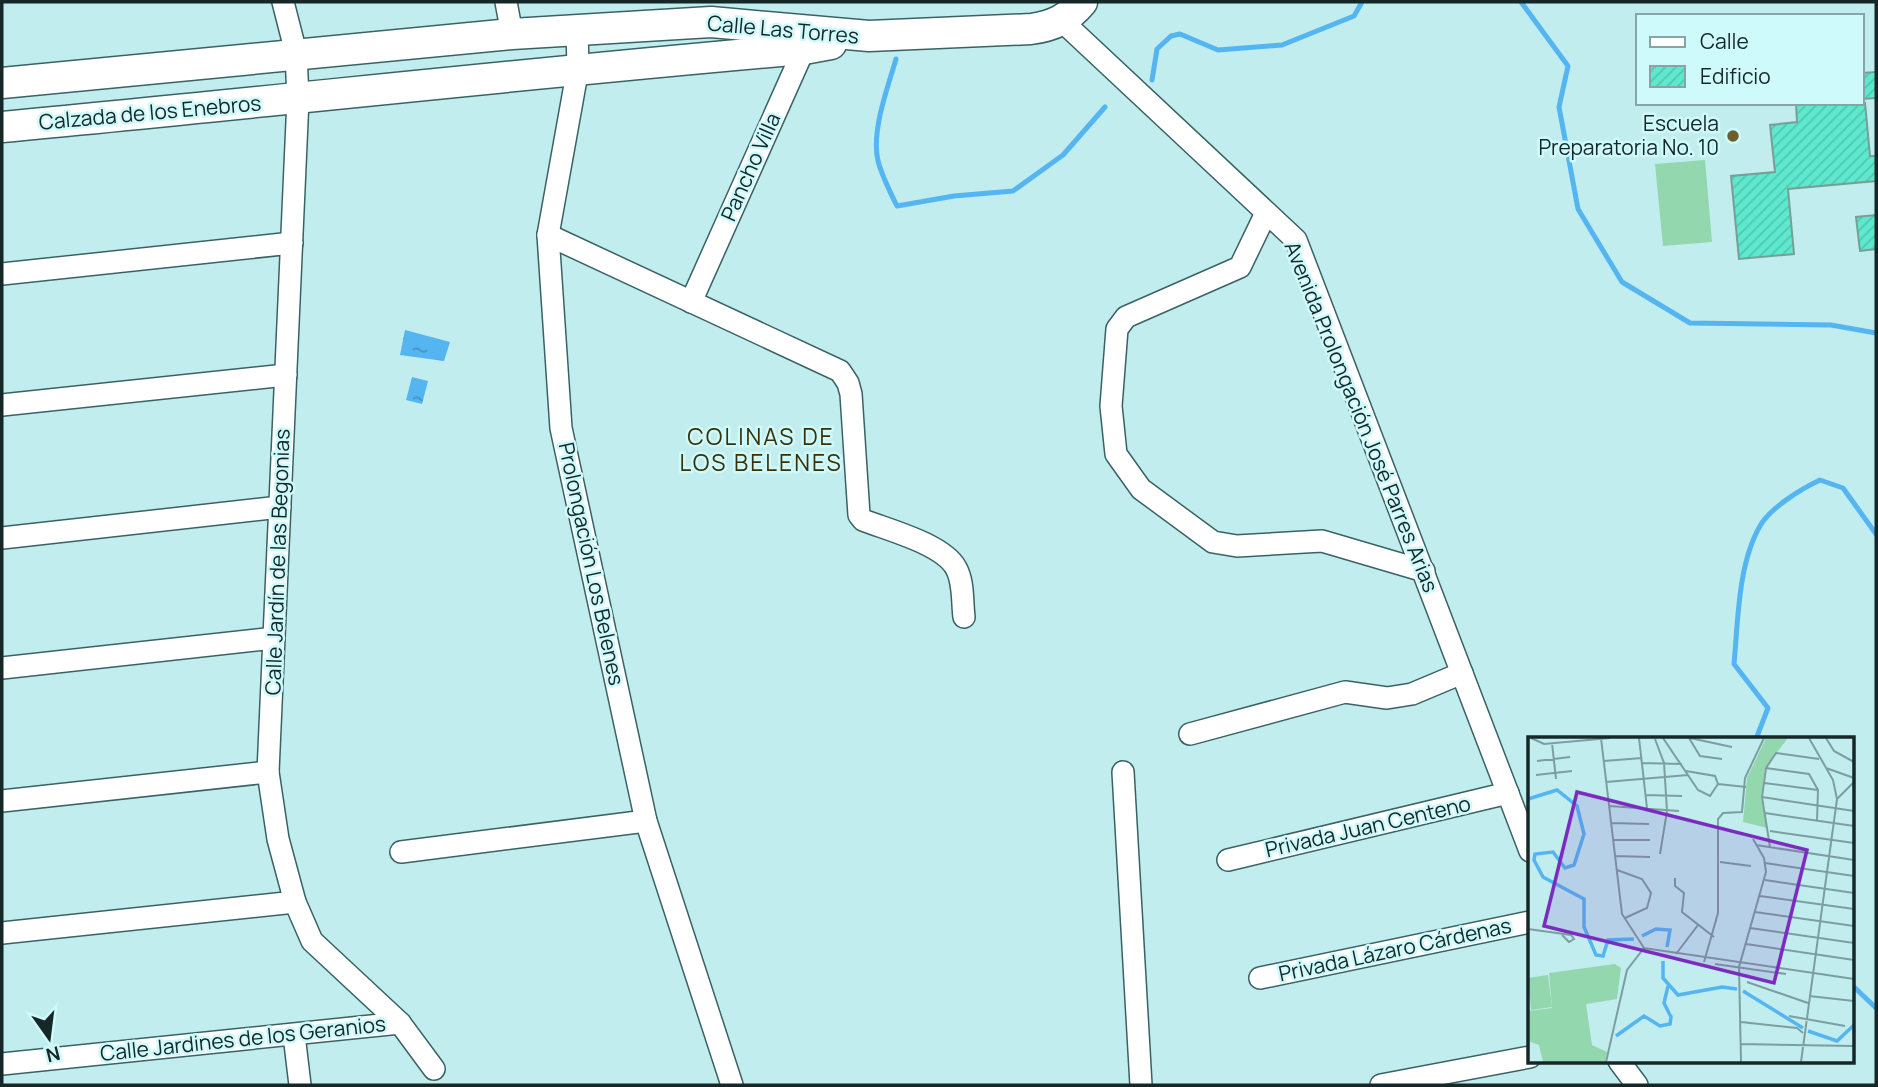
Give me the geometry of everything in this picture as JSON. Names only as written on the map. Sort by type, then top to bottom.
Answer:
[{"type":"main road","name":"Calle Las Torres","points":[[298,99],[806,40],[1031,29],[1047,27],[1072,12]]},
{"type":"main road","name":"Calle Las Torres","points":[[296,53],[512,34],[711,22],[806,40]]},
{"type":"main road","name":"Calzada de los Enebros","points":[[2,83],[296,53]]},
{"type":"main road","name":"Calzada de los Enebros","points":[[2,127],[298,99]]},
{"type":"street","name":"Calle Jardín de las Begonias","points":[[283,2],[288,12],[296,53],[298,99],[268,772],[278,839],[295,902],[312,940],[400,1023],[434,1069]]},
{"type":"street","points":[[506,2],[512,34]]},
{"type":"street","name":"Avenida Prolongación José Parres Arias","points":[[1072,12],[1266,213],[1296,240],[1528,846]]},
{"type":"street","name":"Prolongación Los Belenes","points":[[577,30],[578,68],[548,235],[561,428],[646,821],[732,1085]]},
{"type":"street","name":"Pancho Villa","points":[[691,302],[806,40]]},
{"type":"street","points":[[1266,213],[1240,267],[1126,317],[1117,329],[1111,407],[1116,454],[1141,489],[1213,542],[1237,546],[1322,541],[1424,570]]},
{"type":"street","points":[[548,235],[839,371],[848,383],[851,394],[859,516],[863,520],[943,552],[956,567],[960,578],[964,617]]},
{"type":"street","points":[[2,274],[292,243]]},
{"type":"street","points":[[2,405],[286,375]]},
{"type":"street","points":[[2,538],[280,507]]},
{"type":"street","points":[[2,668],[274,638]]},
{"type":"street","points":[[1190,734],[1345,692],[1387,698],[1412,694],[1462,673]]},
{"type":"street","points":[[2,801],[268,772]]},
{"type":"street","points":[[1123,772],[1141,1085]]},
{"type":"street","name":"Privada Juan Centeno","points":[[1228,860],[1508,793]]},
{"type":"street","points":[[401,852],[646,821]]},
{"type":"street","points":[[2,933],[295,902]]},
{"type":"street","name":"Privada Lázaro Cárdenas","points":[[1260,978],[1528,922]]},
{"type":"street","name":"Calle Jardines de los Geranios","points":[[2,1064],[400,1023]]},
{"type":"street","points":[[294,1035],[300,1085]]},
{"type":"street","points":[[1381,1085],[1528,1057]]},
{"type":"street","points":[[1612,1062],[1621,1085]]},
{"type":"street","points":[[1620,1062],[1637,1085]]},
{"type":"green space","points":[[1705,160],[1712,242],[1663,246],[1655,164]]},
{"type":"water","points":[[405,330],[450,342],[444,361],[400,355]]},
{"type":"water","points":[[412,377],[428,381],[422,404],[406,400]]},
{"type":"building","points":[[1876,72],[1876,98],[1864,99],[1864,73]]},
{"type":"building","points":[[1865,103],[1870,156],[1876,156],[1876,181],[1788,189],[1794,254],[1739,259],[1731,176],[1775,172],[1770,125],[1797,122],[1796,105]]},
{"type":"building","points":[[1876,215],[1876,249],[1860,251],[1856,217]]},
{"type":"waterway","points":[[1152,80],[1157,49],[1171,36],[1180,34],[1218,50],[1282,45],[1354,16],[1362,2]]},
{"type":"waterway","points":[[1521,2],[1568,66],[1559,107],[1578,209],[1622,282],[1690,323],[1831,325],[1876,333]]},
{"type":"waterway","points":[[896,59],[881,109],[876,149],[882,172],[897,206],[954,196],[1013,191],[1063,155],[1105,107]]},
{"type":"waterway","points":[[1757,737],[1768,708],[1734,664],[1743,575],[1760,526],[1778,506],[1820,480],[1843,488],[1876,534]]},
{"type":"waterway","points":[[1854,987],[1876,1008]]},
{"type":"place","name":"Escuela Preparatoria No. 10","points":[[1733,136]]},
{"type":"district","name":"COLINAS DE LOS BELENES","points":[[761,450]]}]
